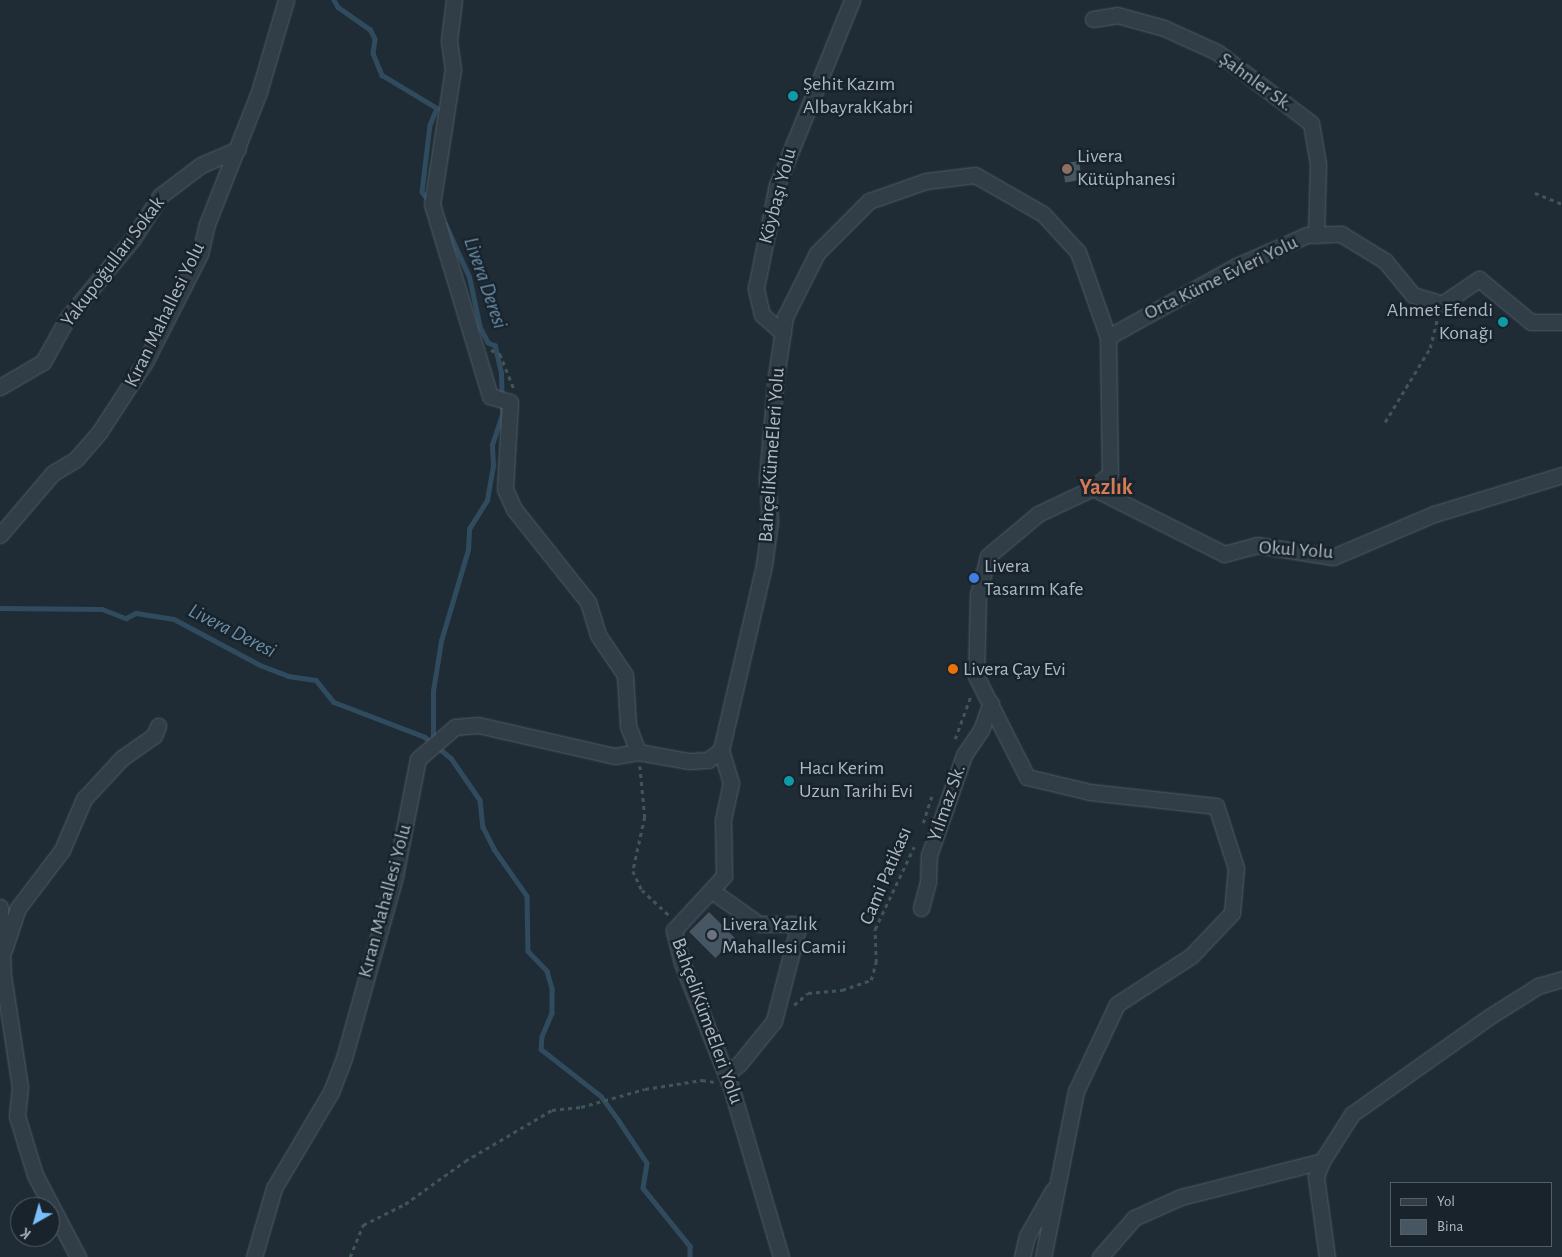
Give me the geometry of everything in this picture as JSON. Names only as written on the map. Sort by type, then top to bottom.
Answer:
[{"type":"street","name":"Kıran Mahallesi Yolu","points":[[0,535],[53,473],[76,459],[130,390],[200,254],[207,224],[259,92],[286,0]]},
{"type":"street","points":[[454,0],[449,41],[453,69],[434,170],[432,204],[490,396],[510,402],[504,489],[514,509],[588,602],[598,635],[625,675],[628,726],[638,752]]},
{"type":"street","name":"Köybaşı Yolu","points":[[783,333],[762,315],[756,288],[777,186],[852,0]]},
{"type":"street","name":"Şahnler Sk.","points":[[1093,18],[1117,15],[1164,28],[1217,52],[1311,123],[1318,164],[1316,235]]},
{"type":"street","name":"Yakupoğulları Sokak","points":[[0,387],[43,362],[68,317],[132,240],[160,196],[201,164],[238,149]]},
{"type":"street","name":"BahçeliKümeEleri Yolu","points":[[781,1257],[724,1079],[682,963],[674,930],[724,876],[723,820],[731,783],[721,750],[764,565],[770,521],[767,478],[786,317],[817,253],[869,201],[926,181],[975,175],[1043,214],[1078,252],[1108,337],[1110,474],[1092,488],[1038,514],[988,556],[978,596],[976,676],[1027,777],[1090,792],[1216,806],[1236,868],[1232,913],[1191,956],[1117,1004],[1076,1091],[1055,1187],[1043,1257]]},
{"type":"street","name":"Orta Küme Evleri Yolu","points":[[1108,337],[1236,266],[1307,236],[1316,235],[1341,234],[1385,261],[1413,295],[1442,304]]},
{"type":"street","points":[[1442,304],[1478,279],[1531,322],[1562,322]]},
{"type":"street","name":"Okul Yolu","points":[[1092,488],[1224,554],[1257,545],[1333,556],[1434,514],[1562,476]]},
{"type":"street","name":"Yılmaz Sk.","points":[[921,908],[928,882],[929,855],[964,755],[981,730],[991,704]]},
{"type":"street","name":"Kıran Mahallesi Yolu","points":[[254,1257],[274,1188],[330,1092],[344,1058],[395,876],[418,759],[455,727],[478,725],[615,756],[638,752],[688,761],[708,760],[721,750]]},
{"type":"street","points":[[2,954],[18,908],[62,850],[84,799],[122,758],[154,736],[158,726]]},
{"type":"street","points":[[712,891],[759,924],[799,924],[774,1021],[739,1064],[724,1079]]},
{"type":"street","points":[[0,907],[2,954],[11,1042],[20,1087],[17,1116],[35,1175],[78,1257]]},
{"type":"street","points":[[1327,1257],[1316,1177],[1322,1161],[1352,1114],[1492,1015],[1538,986],[1562,979]]},
{"type":"street","points":[[1100,1257],[1134,1218],[1181,1197],[1322,1161]]},
{"type":"street","name":"BahçeliKümeEleri Yolu","points":[[1022,1257],[1026,1236],[1055,1187]]},
{"type":"path","points":[[1535,193],[1562,204]]},
{"type":"path","points":[[1385,422],[1430,348],[1442,304]]},
{"type":"path","points":[[952,748],[968,700],[982,686]]},
{"type":"path","name":"Cami Patikası","points":[[920,830],[936,787]]},
{"type":"path","name":"Cami Patikası","points":[[774,1021],[808,993],[842,990],[871,980],[876,963],[875,929],[917,840]]},
{"type":"path","points":[[350,1257],[363,1225],[405,1204],[465,1161],[552,1110],[702,1080],[724,1079]]},
{"type":"building","name":"Livera Kütüphanesi","points":[[1079,161],[1082,180],[1065,182],[1062,164]]},
{"type":"building","name":"Livera Yazlık Mahallesi Camii","points":[[709,912],[735,938],[715,958],[689,932]]},
{"type":"waterway","name":"Livera Deresi","points":[[334,0],[338,7],[370,29],[375,39],[373,53],[382,75],[437,108],[430,125],[422,192],[429,201]]},
{"type":"waterway","name":"Livera Deresi","points":[[433,742],[433,691],[441,641],[468,550],[469,529],[487,500],[493,465],[492,445],[502,414],[501,373],[495,346],[488,343],[480,328],[469,277],[445,224]]},
{"type":"waterway","name":"Livera Deresi","points":[[0,608],[102,609],[126,618],[136,613],[174,619],[260,665],[288,676],[316,680],[334,702],[425,737],[451,758],[480,800],[483,827],[494,849],[527,896],[528,951],[547,971],[552,989],[552,1013],[542,1036],[541,1049],[601,1096],[619,1121],[647,1163],[643,1188],[690,1246],[690,1257]]},
{"type":"place","name":"Şehit Kazım AlbayrakKabri","points":[[793,96]]},
{"type":"place","name":"Livera Kütüphanesi","points":[[1067,169]]},
{"type":"place","name":"Ahmet Efendi Konağı","points":[[1503,322]]},
{"type":"place","name":"Livera Tasarım Kafe","points":[[974,578]]},
{"type":"place","name":"Livera Çay Evi","points":[[953,669]]},
{"type":"place","name":"Hacı Kerim Uzun Tarihi Evi","points":[[789,781]]},
{"type":"place","name":"Livera Yazlık Mahallesi Camii","points":[[712,935]]},
{"type":"district","name":"Yazlık","points":[[1106,488]]}]
